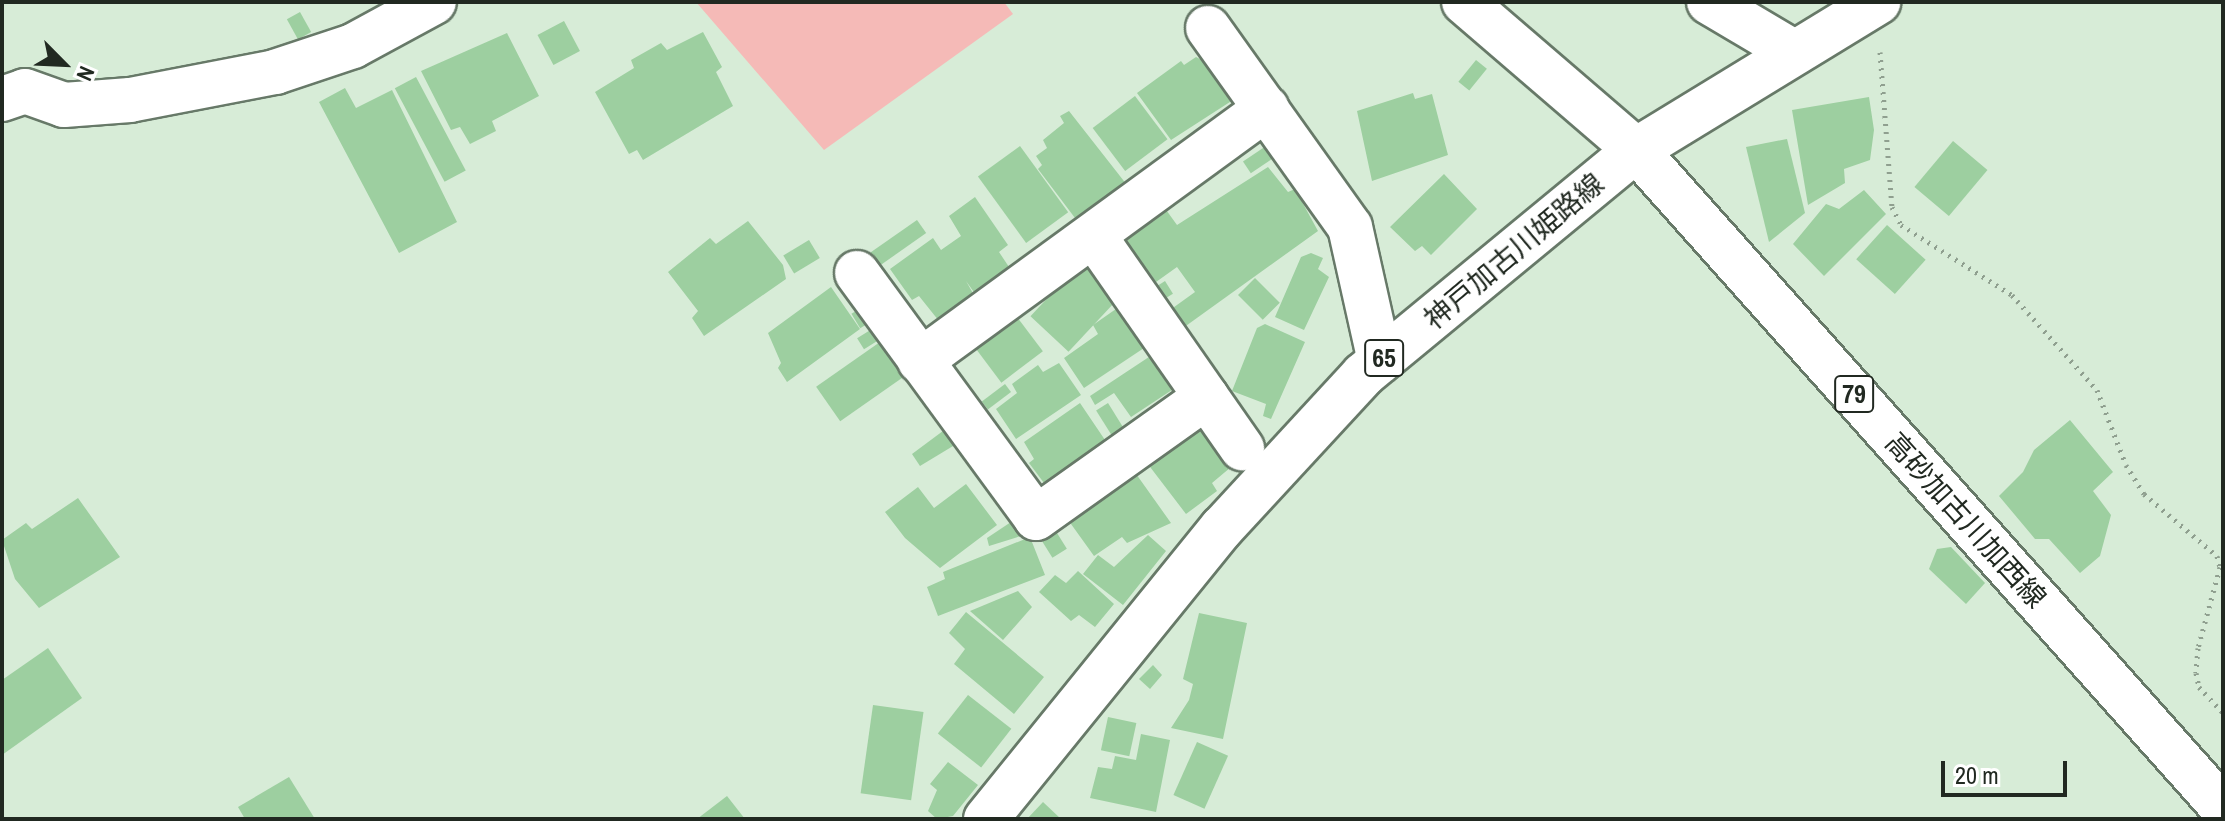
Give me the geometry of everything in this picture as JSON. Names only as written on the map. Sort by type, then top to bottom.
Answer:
[{"type":"main road","points":[[2,99],[25,91],[64,105],[130,100],[275,72],[353,46],[434,2]]},
{"type":"main road","name":"高砂加古川加西線","points":[[1464,2],[1636,150],[2223,808]]},
{"type":"main road","points":[[1709,2],[1792,51]]},
{"type":"main road","name":"神戸加古川姫路線","points":[[986,819],[1222,528],[1380,361],[1636,150],[1792,51],[1878,2]]},
{"type":"main road","points":[[1208,28],[1350,227],[1380,361]]},
{"type":"main road","points":[[920,361],[1267,108]]},
{"type":"main road","points":[[1094,236],[1242,448]]},
{"type":"main road","points":[[857,273],[1036,518],[1206,397]]},
{"type":"path","points":[[1878,2],[1892,207],[1917,238],[2012,295],[2097,390],[2126,465],[2144,494],[2217,556],[2220,567],[2198,648],[2196,673],[2199,687],[2223,713]]},
{"type":"shaded area","points":[[696,2],[1004,2],[1013,14],[824,150]]},
{"type":"building","points":[[300,12],[311,32],[298,39],[287,19]]},
{"type":"building","points":[[564,21],[580,51],[553,65],[538,35]]},
{"type":"building","points":[[703,32],[722,67],[716,72],[733,106],[643,160],[637,150],[629,154],[595,92],[634,68],[631,60],[661,43],[667,50]]},
{"type":"building","points":[[507,33],[539,96],[492,121],[496,131],[470,144],[460,127],[451,130],[421,71]]},
{"type":"building","points":[[1196,57],[1208,63],[1233,100],[1171,140],[1137,93],[1181,61],[1184,65]]},
{"type":"building","points":[[1476,60],[1487,69],[1469,91],[1458,82]]},
{"type":"building","points":[[416,77],[466,171],[445,182],[395,88]]},
{"type":"building","points":[[345,88],[356,108],[392,90],[457,222],[399,253],[319,102]]},
{"type":"building","points":[[1413,93],[1415,99],[1432,94],[1448,155],[1372,181],[1357,111]]},
{"type":"building","points":[[1135,96],[1167,139],[1125,171],[1093,128]]},
{"type":"building","points":[[1869,97],[1874,130],[1870,160],[1844,169],[1845,183],[1808,205],[1792,110]]},
{"type":"building","points":[[1069,111],[1127,185],[1075,218],[1038,169],[1042,165],[1036,156],[1047,148],[1043,140],[1064,123],[1060,116]]},
{"type":"building","points":[[1787,139],[1805,213],[1769,242],[1746,147]]},
{"type":"building","points":[[1953,141],[1987,170],[1949,216],[1914,187]]},
{"type":"building","points":[[1272,142],[1280,154],[1251,173],[1243,162]]},
{"type":"building","points":[[1020,146],[1068,212],[1026,243],[978,177]]},
{"type":"building","points":[[1268,167],[1288,192],[1295,189],[1318,231],[1183,328],[1170,310],[1195,292],[1177,267],[1156,282],[1123,236],[1164,207],[1177,225]]},
{"type":"building","points":[[1444,174],[1477,209],[1431,255],[1422,246],[1415,251],[1390,227]]},
{"type":"building","points":[[1864,190],[1886,214],[1824,276],[1793,244],[1826,204],[1839,209]]},
{"type":"building","points":[[975,197],[1008,245],[999,252],[1011,270],[976,295],[966,281],[974,295],[939,321],[919,296],[912,300],[890,269],[933,238],[941,250],[961,236],[949,216]]},
{"type":"building","points":[[917,220],[926,233],[878,267],[869,254]]},
{"type":"building","points":[[748,221],[783,265],[786,279],[704,336],[692,318],[698,311],[668,272],[710,238],[716,244]]},
{"type":"building","points":[[1887,225],[1926,260],[1895,294],[1856,259]]},
{"type":"building","points":[[809,240],[820,258],[794,273],[783,255]]},
{"type":"building","points":[[1311,253],[1323,258],[1318,269],[1329,277],[1304,330],[1275,317],[1301,257]]},
{"type":"building","points":[[1083,260],[1121,295],[1069,352],[1030,316]]},
{"type":"building","points":[[1255,278],[1280,303],[1263,320],[1238,295]]},
{"type":"building","points":[[1165,281],[1173,294],[1162,301],[1154,288]]},
{"type":"building","points":[[831,287],[860,329],[787,382],[778,368],[781,363],[768,333]]},
{"type":"building","points":[[1126,302],[1153,342],[1084,388],[1064,358],[1098,334],[1093,325]]},
{"type":"building","points":[[866,305],[875,320],[860,328],[851,314]]},
{"type":"building","points":[[1017,317],[1043,351],[1001,383],[975,348]]},
{"type":"building","points":[[880,324],[887,335],[864,349],[857,338]]},
{"type":"building","points":[[1265,324],[1305,342],[1271,419],[1263,416],[1266,404],[1232,391],[1257,328]]},
{"type":"building","points":[[880,342],[904,376],[840,421],[816,387]]},
{"type":"building","points":[[1158,351],[1181,384],[1131,417],[1114,393],[1095,405],[1090,396]]},
{"type":"building","points":[[1059,363],[1081,395],[1016,439],[996,409],[1017,393],[1012,384],[1038,365],[1043,372]]},
{"type":"building","points":[[1005,384],[1011,392],[988,409],[982,401]]},
{"type":"building","points":[[1080,403],[1105,440],[1044,483],[1029,463],[1034,459],[1024,442]]},
{"type":"building","points":[[1108,403],[1125,430],[1113,438],[1096,410]]},
{"type":"building","points":[[1205,419],[1237,462],[1212,483],[1217,491],[1186,514],[1144,459]]},
{"type":"building","points":[[2070,420],[2113,472],[2093,491],[2111,515],[2100,556],[2080,573],[2049,539],[2035,539],[1999,496],[2023,472],[2034,450]]},
{"type":"building","points":[[951,425],[963,440],[920,466],[912,454]]},
{"type":"building","points":[[1134,471],[1171,523],[1127,543],[1122,537],[1094,556],[1066,517]]},
{"type":"building","points":[[966,484],[997,525],[940,568],[905,538],[885,512],[918,487],[934,508]]},
{"type":"building","points":[[78,498],[120,557],[39,608],[15,579],[2,540],[26,523],[32,529]]},
{"type":"building","points":[[1017,518],[1024,535],[989,546],[987,538]]},
{"type":"building","points":[[1052,525],[1067,549],[1052,558],[1038,534]]},
{"type":"building","points":[[1148,535],[1166,551],[1123,605],[1083,574],[1098,555],[1114,567]]},
{"type":"building","points":[[1030,537],[1045,575],[938,616],[927,587],[945,579],[943,572]]},
{"type":"building","points":[[1951,547],[1985,583],[1966,604],[1929,569],[1937,549]]},
{"type":"building","points":[[1078,571],[1114,604],[1095,627],[1079,615],[1071,621],[1039,592],[1055,575],[1066,583]]},
{"type":"building","points":[[1018,591],[1032,607],[1003,640],[970,611]]},
{"type":"building","points":[[966,612],[1044,677],[1014,714],[954,664],[965,649],[949,633]]},
{"type":"building","points":[[1199,613],[1247,623],[1223,739],[1171,728],[1189,700],[1193,684],[1183,679]]},
{"type":"building","points":[[48,648],[82,698],[2,755],[2,680]]},
{"type":"building","points":[[1153,665],[1162,675],[1150,689],[1139,679]]},
{"type":"building","points":[[968,695],[1011,729],[981,767],[938,734]]},
{"type":"building","points":[[873,705],[924,712],[911,800],[861,793]]},
{"type":"building","points":[[1108,717],[1136,723],[1129,756],[1101,750]]},
{"type":"building","points":[[1141,734],[1170,740],[1156,812],[1090,798],[1098,767],[1112,769],[1115,756],[1136,760]]},
{"type":"building","points":[[1197,742],[1228,756],[1204,809],[1173,795]]},
{"type":"building","points":[[948,762],[978,785],[953,816],[937,819],[928,811],[937,790],[930,784]]},
{"type":"building","points":[[289,777],[315,819],[245,819],[238,807]]},
{"type":"building","points":[[727,796],[745,819],[697,819]]},
{"type":"building","points":[[1043,802],[1061,819],[1027,819]]}]
